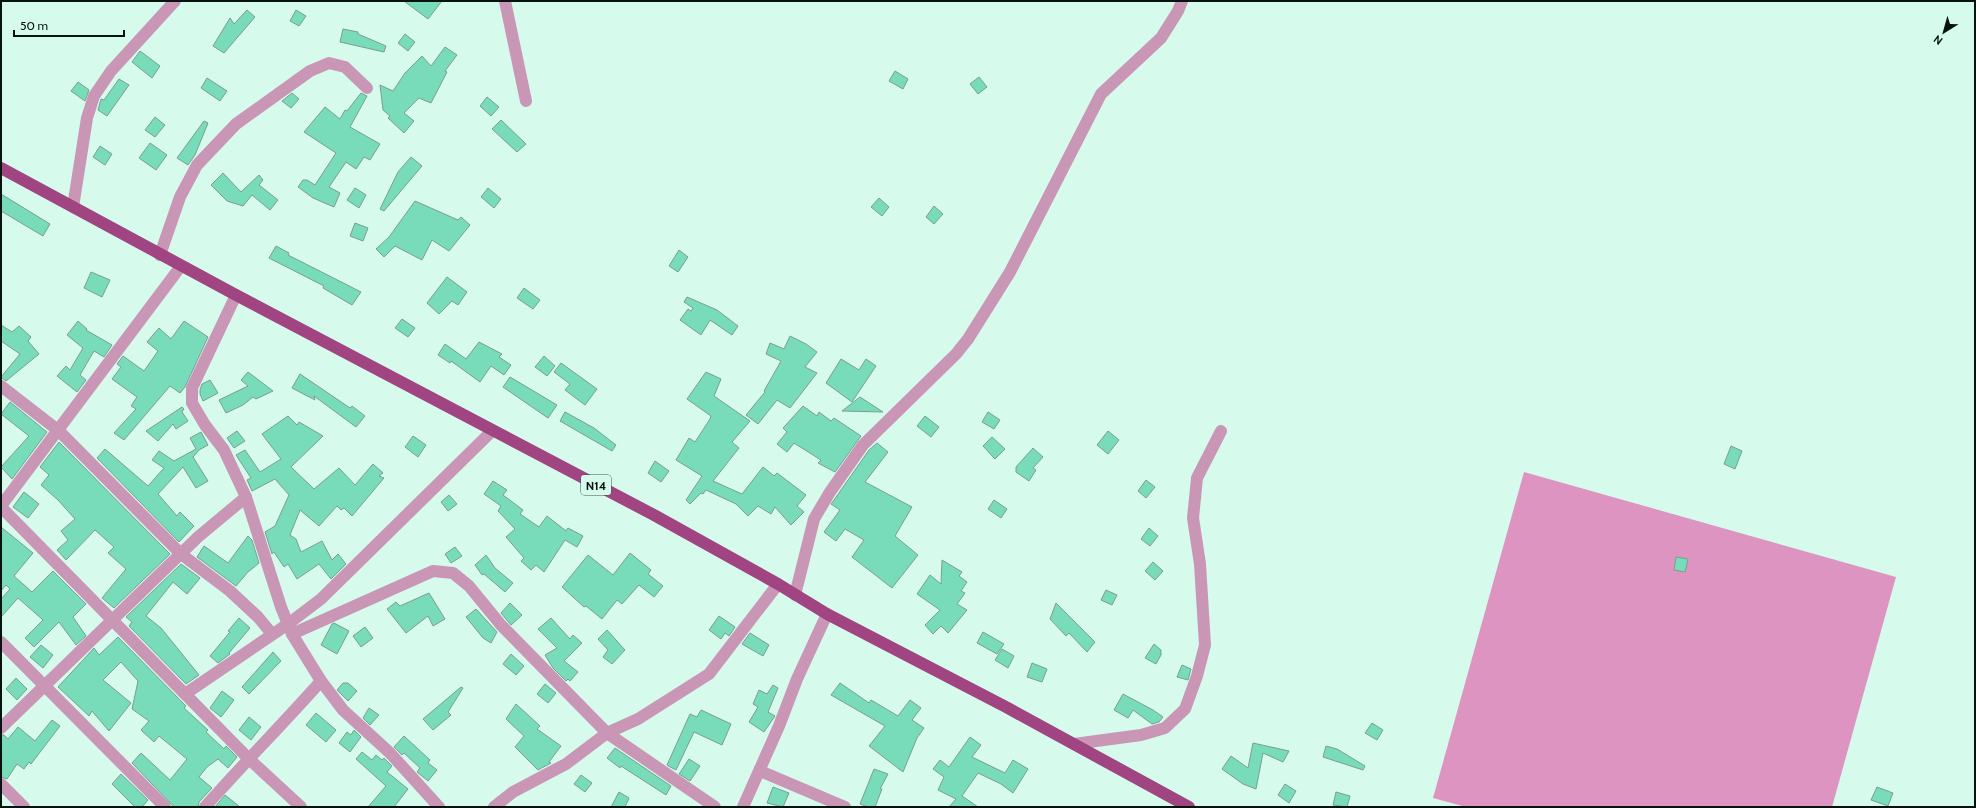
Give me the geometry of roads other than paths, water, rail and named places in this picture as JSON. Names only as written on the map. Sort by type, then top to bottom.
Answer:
[{"type":"main road","name":"N14","points":[[1,168],[181,266],[654,515],[778,584],[827,614],[1074,744],[1189,807]]},
{"type":"street","points":[[73,207],[87,118],[94,96],[111,71],[175,1]]},
{"type":"street","points":[[505,1],[526,100]]},
{"type":"street","points":[[795,595],[814,519],[830,492],[863,445],[956,354],[968,339],[1010,272],[1101,94],[1161,38],[1178,11],[1182,1]]},
{"type":"street","points":[[160,254],[180,197],[197,165],[236,124],[310,71],[329,63],[345,67],[367,88]]},
{"type":"street","points":[[181,266],[1,507],[248,758],[301,807]]},
{"type":"street","points":[[236,295],[192,388],[192,403],[205,425],[224,450],[246,497],[280,607],[290,629],[321,681],[343,710],[390,753],[439,807]]},
{"type":"street","points":[[1,386],[59,431],[181,554],[230,591],[258,617],[272,634]]},
{"type":"street","points":[[290,629],[492,431]]},
{"type":"street","points":[[1074,744],[1141,735],[1165,728],[1185,709],[1197,676],[1205,645],[1200,564],[1193,518],[1197,478],[1221,431]]},
{"type":"street","points":[[1,728],[181,554],[246,497]]},
{"type":"street","points":[[185,694],[272,634],[290,629],[433,571],[453,573],[469,586],[501,625],[607,733],[715,807]]},
{"type":"street","points":[[494,807],[513,792],[566,764],[607,733],[638,719],[709,674],[778,584]]},
{"type":"street","points":[[743,807],[760,771],[797,679],[827,614]]},
{"type":"street","points":[[1,642],[165,807]]},
{"type":"street","points":[[204,807],[248,758],[287,720],[321,681]]},
{"type":"street","points":[[760,771],[844,807]]},
{"type":"street","points":[[1,784],[24,807]]}]
